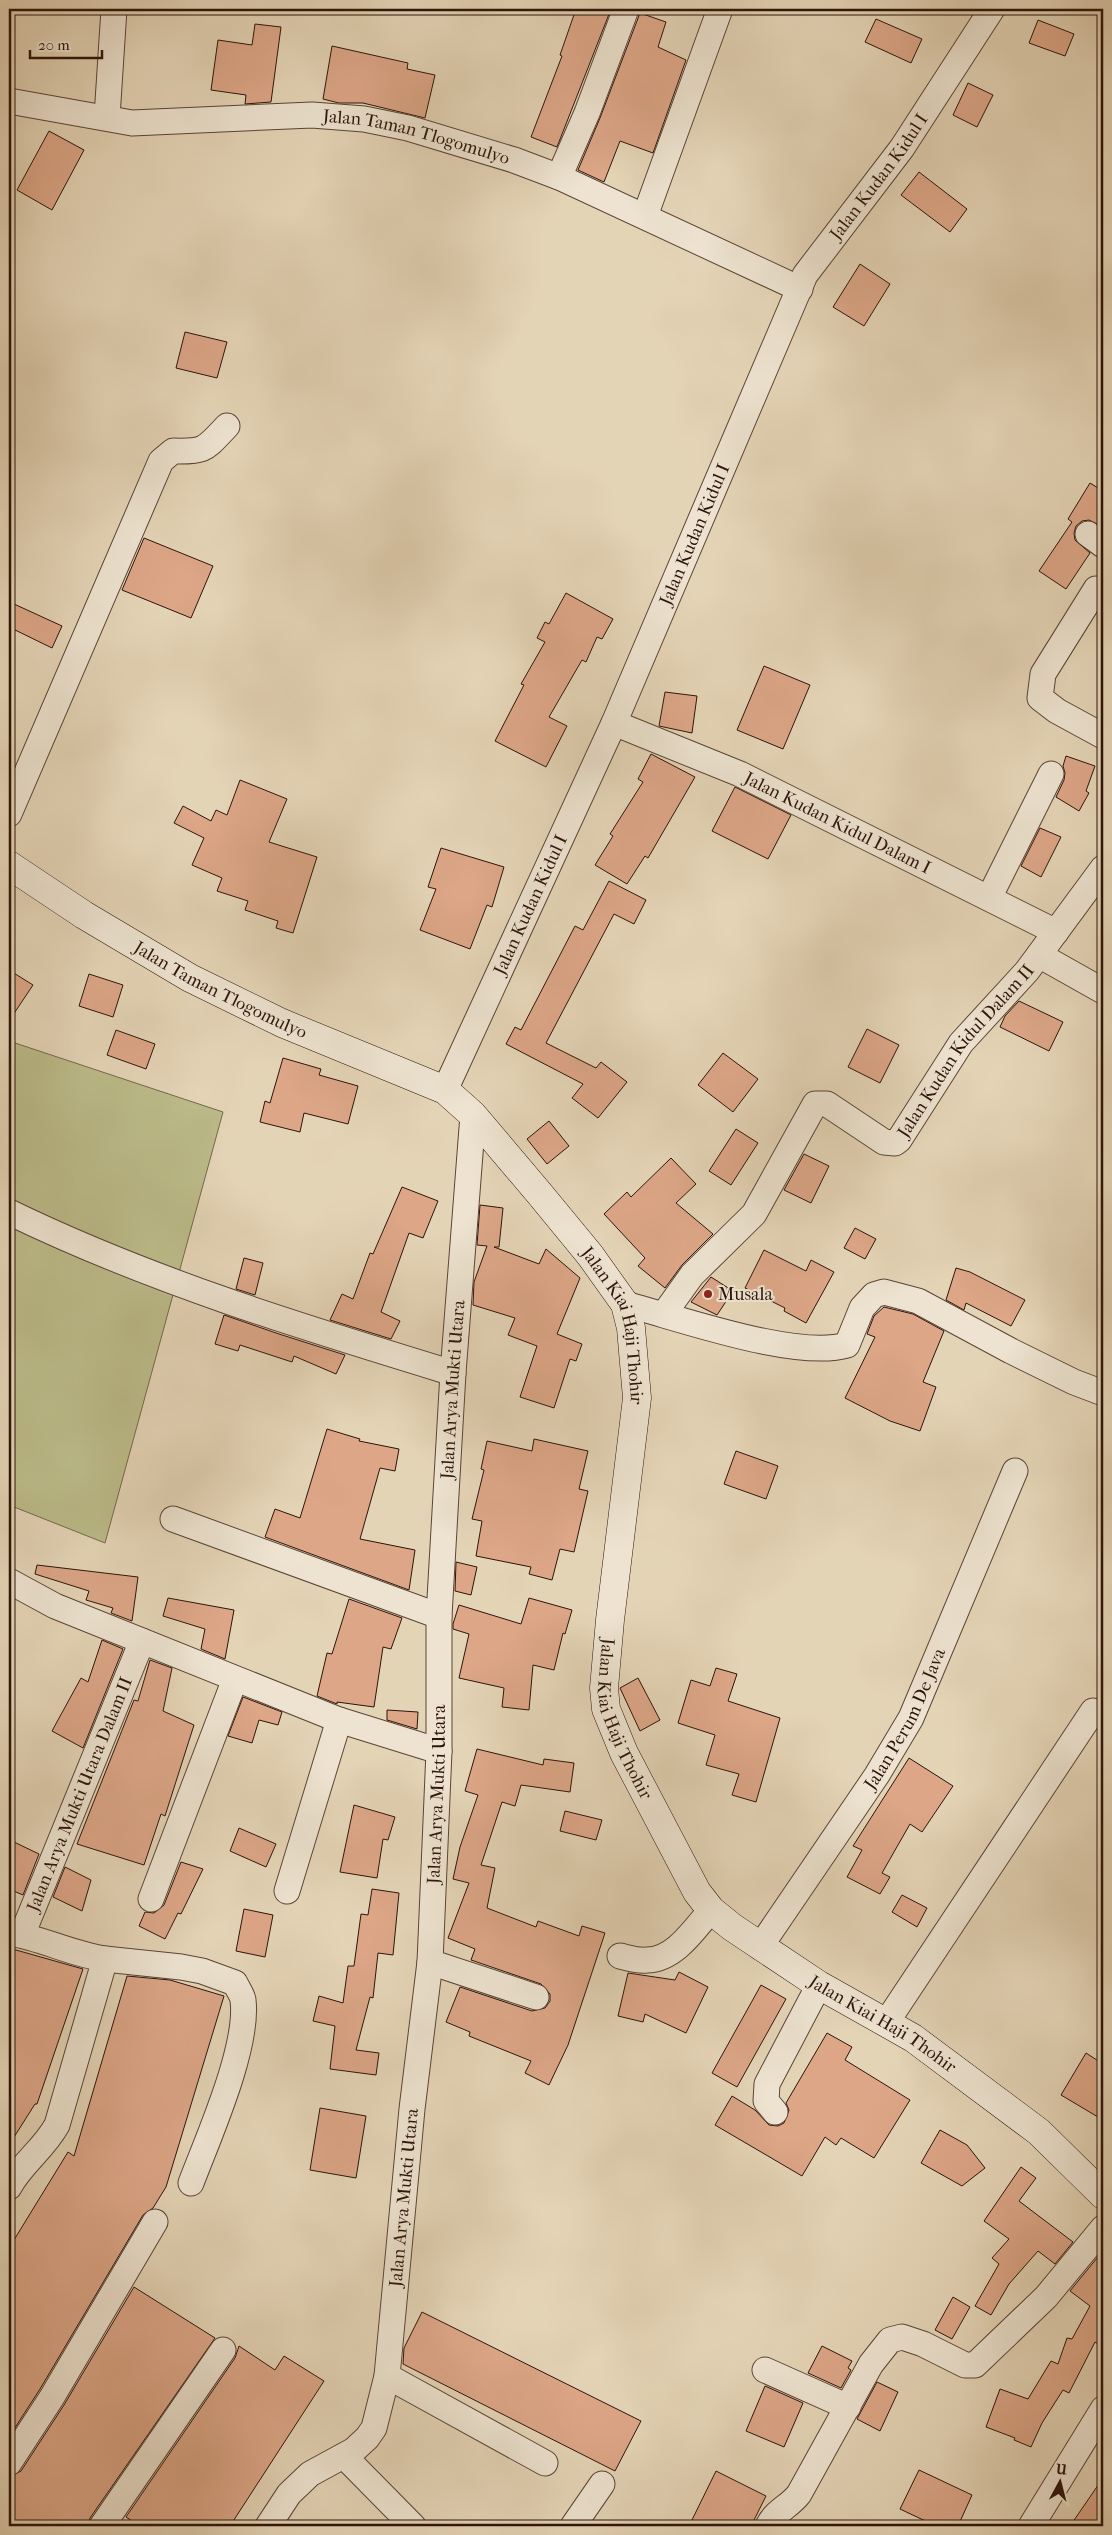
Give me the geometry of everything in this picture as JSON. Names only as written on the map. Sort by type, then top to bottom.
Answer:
[{"type":"street","points":[[107,117],[114,9]]},
{"type":"street","points":[[559,177],[587,113],[626,9]]},
{"type":"street","points":[[645,216],[720,9]]},
{"type":"street","name":"Jalan Kudan Kidul I","points":[[445,1090],[614,724],[805,275],[902,148],[992,9]]},
{"type":"street","name":"Jalan Taman Tlogomulyo","points":[[9,101],[107,117],[132,123],[312,115],[364,119],[514,160],[559,177],[800,289]]},
{"type":"street","points":[[9,814],[161,461],[173,451],[198,452],[206,448],[227,426]]},
{"type":"street","points":[[1096,589],[1042,674],[1040,698],[1058,711],[1103,736]]},
{"type":"street","name":"Jalan Kudan Kidul Dalam I","points":[[614,724],[740,774],[1056,932]]},
{"type":"street","points":[[990,898],[1051,774]]},
{"type":"street","name":"Jalan Taman Tlogomulyo","points":[[9,865],[84,915],[190,978],[282,1023],[445,1090]]},
{"type":"street","name":"Jalan Kudan Kidul Dalam II","points":[[664,1314],[692,1275],[754,1214],[815,1104],[827,1104],[884,1142],[899,1140],[961,1043],[1039,955],[1103,868]]},
{"type":"street","points":[[1039,955],[1103,991]]},
{"type":"street","name":"Jalan Kiai Haji Thohir","points":[[445,1090],[473,1115],[590,1255],[625,1304],[632,1328],[637,1398],[612,1602],[604,1688],[606,1709],[617,1736],[674,1852],[696,1892],[711,1910],[760,1947],[819,1985],[913,2038],[1039,2132],[1103,2195]]},
{"type":"street","name":"Jalan Arya Mukti Utara","points":[[268,2526],[289,2494],[310,2474],[359,2447],[374,2428],[387,2376],[409,2137],[430,1962],[439,1750],[439,1616],[453,1373],[473,1115]]},
{"type":"street","points":[[9,1212],[70,1242],[195,1290],[306,1328],[453,1373]]},
{"type":"street","points":[[625,1304],[740,1336],[806,1348],[835,1348],[847,1345],[862,1308],[874,1295],[884,1292],[918,1301],[1020,1356],[1074,1382],[1103,1393]]},
{"type":"street","name":"Jalan Perum De Java","points":[[760,1947],[877,1775],[911,1718],[1015,1471]]},
{"type":"street","points":[[173,1519],[439,1616]]},
{"type":"street","points":[[9,1581],[55,1606],[339,1720],[439,1750]]},
{"type":"street","name":"Jalan Arya Mukti Utara Dalam II","points":[[15,1934],[142,1641]]},
{"type":"street","points":[[151,1899],[235,1679]]},
{"type":"street","points":[[886,2024],[1093,1711]]},
{"type":"street","points":[[287,1891],[339,1720]]},
{"type":"street","points":[[620,1956],[647,1960],[663,1958],[674,1950],[711,1910]]},
{"type":"street","points":[[15,1934],[84,1956],[202,1971],[235,1983],[243,1999],[241,2032],[235,2061],[190,2183]]},
{"type":"street","points":[[12,2181],[48,2142],[56,2125],[104,1959]]},
{"type":"street","points":[[430,1962],[536,1997]]},
{"type":"street","points":[[775,2112],[766,2100],[767,2084],[819,1985]]},
{"type":"street","points":[[9,2463],[52,2397],[155,2222]]},
{"type":"street","points":[[768,2526],[777,2512],[792,2503],[799,2494],[871,2364],[890,2340],[902,2337],[923,2344],[965,2364],[972,2365],[980,2362],[1046,2297],[1103,2228]]},
{"type":"street","points":[[102,2526],[223,2350]]},
{"type":"street","points":[[765,2370],[848,2408]]},
{"type":"street","points":[[387,2376],[545,2463]]},
{"type":"street","points":[[1031,2526],[1103,2409]]},
{"type":"street","points":[[344,2456],[413,2526]]},
{"type":"street","points":[[573,2526],[602,2484]]},
{"type":"green space","points":[[9,1041],[223,1112],[105,1543],[9,1505]]},
{"type":"building","points":[[576,9],[611,9],[557,147],[531,137],[562,56],[560,55]]},
{"type":"building","points":[[640,13],[666,22],[658,47],[686,60],[653,153],[620,141],[604,182],[578,170]]},
{"type":"building","points":[[876,19],[922,39],[911,63],[865,42]]},
{"type":"building","points":[[1038,20],[1074,34],[1065,56],[1029,43]]},
{"type":"building","points":[[255,24],[281,27],[271,102],[245,104],[246,95],[211,90],[218,40],[252,45]]},
{"type":"building","points":[[332,46],[408,63],[407,69],[435,75],[425,118],[363,103],[339,103],[323,99]]},
{"type":"building","points":[[968,83],[993,95],[977,127],[953,115]]},
{"type":"building","points":[[49,131],[84,150],[52,210],[17,190]]},
{"type":"building","points":[[919,172],[967,209],[950,232],[901,195]]},
{"type":"building","points":[[860,264],[890,284],[864,326],[833,307]]},
{"type":"building","points":[[185,332],[227,342],[217,378],[176,368]]},
{"type":"building","points":[[1090,483],[1103,491],[1103,527],[1089,520],[1082,521],[1076,526],[1075,540],[1090,553],[1066,589],[1039,571],[1072,522],[1068,519]]},
{"type":"building","points":[[144,538],[213,566],[191,618],[122,590]]},
{"type":"building","points":[[566,593],[613,619],[602,639],[597,637],[586,662],[582,660],[549,717],[567,726],[546,767],[495,741],[524,685],[521,684],[545,642],[537,638],[545,622],[549,624]]},
{"type":"building","points":[[14,604],[62,626],[52,648],[9,627],[9,614]]},
{"type":"building","points":[[764,666],[810,685],[783,749],[737,730]]},
{"type":"building","points":[[665,692],[697,696],[692,733],[659,726]]},
{"type":"building","points":[[651,754],[695,777],[648,858],[645,856],[627,884],[595,865],[613,836],[610,834],[643,782],[638,779]]},
{"type":"building","points":[[1066,756],[1095,766],[1086,791],[1089,793],[1079,811],[1056,797],[1064,780],[1063,766]]},
{"type":"building","points":[[240,780],[287,799],[269,842],[317,857],[293,933],[276,928],[278,921],[245,910],[248,901],[217,891],[222,878],[192,865],[204,838],[174,823],[183,806],[211,821],[216,810],[227,815]]},
{"type":"building","points":[[735,787],[791,815],[768,859],[712,831]]},
{"type":"building","points":[[1040,828],[1061,837],[1041,877],[1021,866]]},
{"type":"building","points":[[441,848],[504,867],[492,907],[487,905],[470,949],[420,930],[436,889],[428,887]]},
{"type":"building","points":[[609,881],[646,900],[634,924],[614,914],[546,1043],[596,1068],[601,1062],[627,1082],[598,1118],[572,1098],[583,1084],[506,1044],[515,1027],[521,1030],[575,926],[583,930]]},
{"type":"building","points":[[9,970],[33,985],[9,1021]]},
{"type":"building","points":[[89,974],[123,985],[113,1017],[79,1006]]},
{"type":"building","points":[[1019,1001],[1063,1022],[1049,1051],[1000,1027],[1005,1016]]},
{"type":"building","points":[[867,1029],[899,1045],[880,1083],[848,1067]]},
{"type":"building","points":[[116,1030],[155,1044],[146,1069],[107,1055]]},
{"type":"building","points":[[723,1053],[758,1079],[733,1112],[698,1085]]},
{"type":"building","points":[[283,1058],[321,1069],[319,1075],[358,1086],[348,1124],[304,1113],[300,1132],[260,1122],[265,1101],[270,1103]]},
{"type":"building","points":[[549,1121],[569,1146],[547,1164],[527,1139]]},
{"type":"building","points":[[736,1129],[758,1143],[731,1185],[709,1171]]},
{"type":"building","points":[[804,1154],[829,1166],[811,1203],[784,1190]]},
{"type":"building","points":[[671,1158],[696,1184],[676,1203],[713,1234],[682,1265],[665,1288],[638,1266],[645,1258],[604,1214],[627,1192],[631,1197]]},
{"type":"building","points":[[402,1187],[438,1201],[423,1238],[409,1233],[381,1312],[400,1321],[391,1339],[330,1320],[342,1294],[353,1299],[370,1253],[373,1254]]},
{"type":"building","points":[[480,1205],[503,1208],[499,1247],[494,1247],[539,1264],[546,1249],[580,1278],[557,1334],[582,1344],[576,1361],[570,1359],[554,1408],[520,1397],[537,1346],[508,1335],[515,1318],[473,1305],[474,1282],[487,1246],[477,1245]]},
{"type":"building","points":[[855,1228],[876,1239],[865,1259],[844,1248]]},
{"type":"building","points":[[764,1250],[806,1271],[811,1260],[834,1272],[806,1323],[784,1311],[785,1308],[745,1288]]},
{"type":"building","points":[[244,1258],[263,1263],[255,1295],[236,1289]]},
{"type":"building","points":[[956,1268],[970,1272],[1025,1300],[1011,1326],[966,1303],[964,1310],[946,1300]]},
{"type":"building","name":"Musala","points":[[711,1277],[733,1291],[717,1315],[691,1302]]},
{"type":"building","points":[[884,1307],[913,1314],[944,1331],[923,1382],[936,1387],[920,1431],[890,1421],[845,1398],[875,1337],[867,1334],[874,1316]]},
{"type":"building","points":[[224,1315],[345,1355],[336,1374],[294,1356],[292,1362],[240,1345],[238,1351],[215,1344]]},
{"type":"building","points":[[327,1429],[360,1439],[359,1441],[399,1449],[395,1471],[380,1468],[360,1539],[415,1550],[409,1590],[265,1537],[275,1509],[300,1518]]},
{"type":"building","points":[[534,1439],[588,1451],[579,1489],[588,1491],[574,1552],[560,1549],[552,1580],[529,1574],[531,1567],[476,1556],[482,1521],[472,1519],[484,1470],[481,1469],[487,1441],[532,1451]]},
{"type":"building","points":[[736,1451],[778,1466],[766,1499],[724,1484]]},
{"type":"building","points":[[456,1562],[477,1567],[471,1595],[455,1591]]},
{"type":"building","points":[[37,1565],[138,1577],[132,1621],[111,1613],[113,1608],[86,1600],[89,1591],[35,1574]]},
{"type":"building","points":[[168,1598],[234,1610],[225,1659],[201,1649],[205,1629],[163,1616]]},
{"type":"building","points":[[529,1598],[572,1610],[565,1634],[563,1633],[554,1670],[533,1665],[529,1710],[502,1707],[504,1688],[459,1678],[469,1634],[453,1629],[453,1624],[459,1605],[521,1624]]},
{"type":"building","points":[[349,1599],[402,1618],[391,1649],[383,1647],[374,1707],[337,1702],[337,1704],[317,1696],[327,1653],[332,1654]]},
{"type":"building","points":[[102,1640],[123,1649],[83,1748],[52,1731],[81,1678],[88,1682]]},
{"type":"building","points":[[150,1660],[172,1668],[163,1711],[194,1725],[165,1816],[161,1814],[144,1865],[77,1844],[134,1700],[138,1701]]},
{"type":"building","points":[[716,1668],[737,1674],[728,1701],[780,1718],[756,1802],[732,1795],[739,1774],[706,1765],[715,1735],[678,1723],[691,1680],[710,1686]]},
{"type":"building","points":[[638,1678],[660,1720],[640,1731],[620,1688]]},
{"type":"building","points":[[243,1697],[282,1712],[278,1725],[259,1720],[252,1743],[228,1736]]},
{"type":"building","points":[[387,1710],[418,1712],[417,1729],[387,1720]]},
{"type":"building","points":[[477,1749],[543,1765],[544,1759],[574,1763],[570,1792],[521,1785],[515,1806],[502,1802],[481,1865],[495,1868],[487,1908],[536,1927],[538,1921],[579,1936],[582,1926],[605,1933],[568,2045],[549,2085],[525,2073],[531,2061],[469,2036],[470,2032],[446,2022],[460,1987],[532,2011],[545,2008],[550,2001],[550,1994],[541,1984],[471,1960],[475,1949],[448,1938],[469,1883],[453,1879],[460,1847],[478,1795],[465,1791]]},
{"type":"building","points":[[909,1758],[953,1786],[922,1832],[910,1824],[882,1873],[890,1877],[880,1894],[847,1877],[862,1850],[853,1846]]},
{"type":"building","points":[[354,1805],[395,1817],[388,1840],[383,1839],[377,1878],[340,1872]]},
{"type":"building","points":[[565,1811],[602,1820],[596,1840],[560,1831]]},
{"type":"building","points":[[239,1828],[276,1844],[266,1867],[230,1851]]},
{"type":"building","points":[[14,1842],[39,1854],[23,1895],[9,1889],[9,1855]]},
{"type":"building","points":[[181,1862],[203,1869],[181,1914],[178,1913],[165,1939],[139,1926],[145,1912],[154,1913],[164,1905]]},
{"type":"building","points":[[65,1867],[91,1880],[82,1911],[53,1897]]},
{"type":"building","points":[[372,1889],[399,1893],[393,1955],[378,1953],[373,1998],[370,1997],[356,2050],[379,2053],[376,2075],[330,2069],[335,2026],[313,2021],[319,1996],[343,2003],[348,1966],[354,1966],[361,1914],[368,1915]]},
{"type":"building","points":[[902,1895],[927,1908],[917,1927],[892,1912]]},
{"type":"building","points":[[244,1909],[273,1915],[265,1957],[236,1951]]},
{"type":"building","points":[[9,1948],[83,1969],[37,2104],[35,2104],[9,2145]]},
{"type":"building","points":[[679,1972],[708,1987],[686,2033],[645,2014],[643,2022],[618,2016],[628,1973],[675,1980]]},
{"type":"building","points":[[127,1976],[170,1980],[224,1996],[166,2187],[153,2208],[143,2215],[40,2389],[9,2437],[9,2248],[68,2152],[74,2156]]},
{"type":"building","points":[[761,1985],[786,1999],[737,2087],[712,2073]]},
{"type":"building","points":[[827,2033],[852,2047],[845,2060],[910,2100],[874,2158],[841,2138],[836,2145],[825,2137],[802,2176],[715,2125],[732,2096],[755,2110],[769,2125],[778,2126],[784,2123],[789,2110],[786,2103]]},
{"type":"building","points":[[1086,2053],[1103,2064],[1103,2120],[1061,2095]]},
{"type":"building","points":[[320,2108],[366,2116],[356,2178],[310,2170]]},
{"type":"building","points":[[940,2130],[967,2145],[985,2168],[962,2186],[921,2163]]},
{"type":"building","points":[[1021,2167],[1036,2178],[1019,2201],[1073,2242],[1055,2264],[1038,2251],[1009,2284],[991,2315],[975,2306],[999,2264],[992,2258],[1009,2239],[984,2221]]},
{"type":"building","points":[[1097,2258],[1103,2264],[1103,2347],[1095,2342],[1069,2393],[1063,2390],[1042,2423],[1031,2447],[1014,2440],[1015,2438],[986,2427],[1000,2389],[1028,2399],[1051,2361],[1058,2364],[1067,2338],[1072,2339],[1090,2306],[1070,2291]]},
{"type":"building","points":[[134,2287],[215,2338],[90,2518],[88,2526],[9,2526],[9,2477],[21,2471],[64,2405]]},
{"type":"building","points":[[953,2297],[970,2307],[952,2339],[935,2330]]},
{"type":"building","points":[[422,2312],[641,2421],[615,2471],[403,2364],[404,2348]]},
{"type":"building","points":[[239,2346],[275,2370],[284,2356],[324,2381],[230,2526],[140,2526],[126,2517],[235,2358]]},
{"type":"building","points":[[822,2346],[852,2361],[848,2368],[851,2370],[841,2388],[808,2373]]},
{"type":"building","points":[[877,2382],[898,2392],[880,2431],[857,2419]]},
{"type":"building","points":[[765,2386],[803,2403],[784,2447],[746,2431]]},
{"type":"building","points":[[919,2470],[972,2495],[958,2526],[936,2526],[900,2509]]},
{"type":"building","points":[[716,2471],[766,2496],[751,2526],[689,2526]]},
{"type":"building","points":[[1103,2478],[1103,2526],[1070,2526]]},
{"type":"place","name":"Musala","points":[[708,1294]]}]
